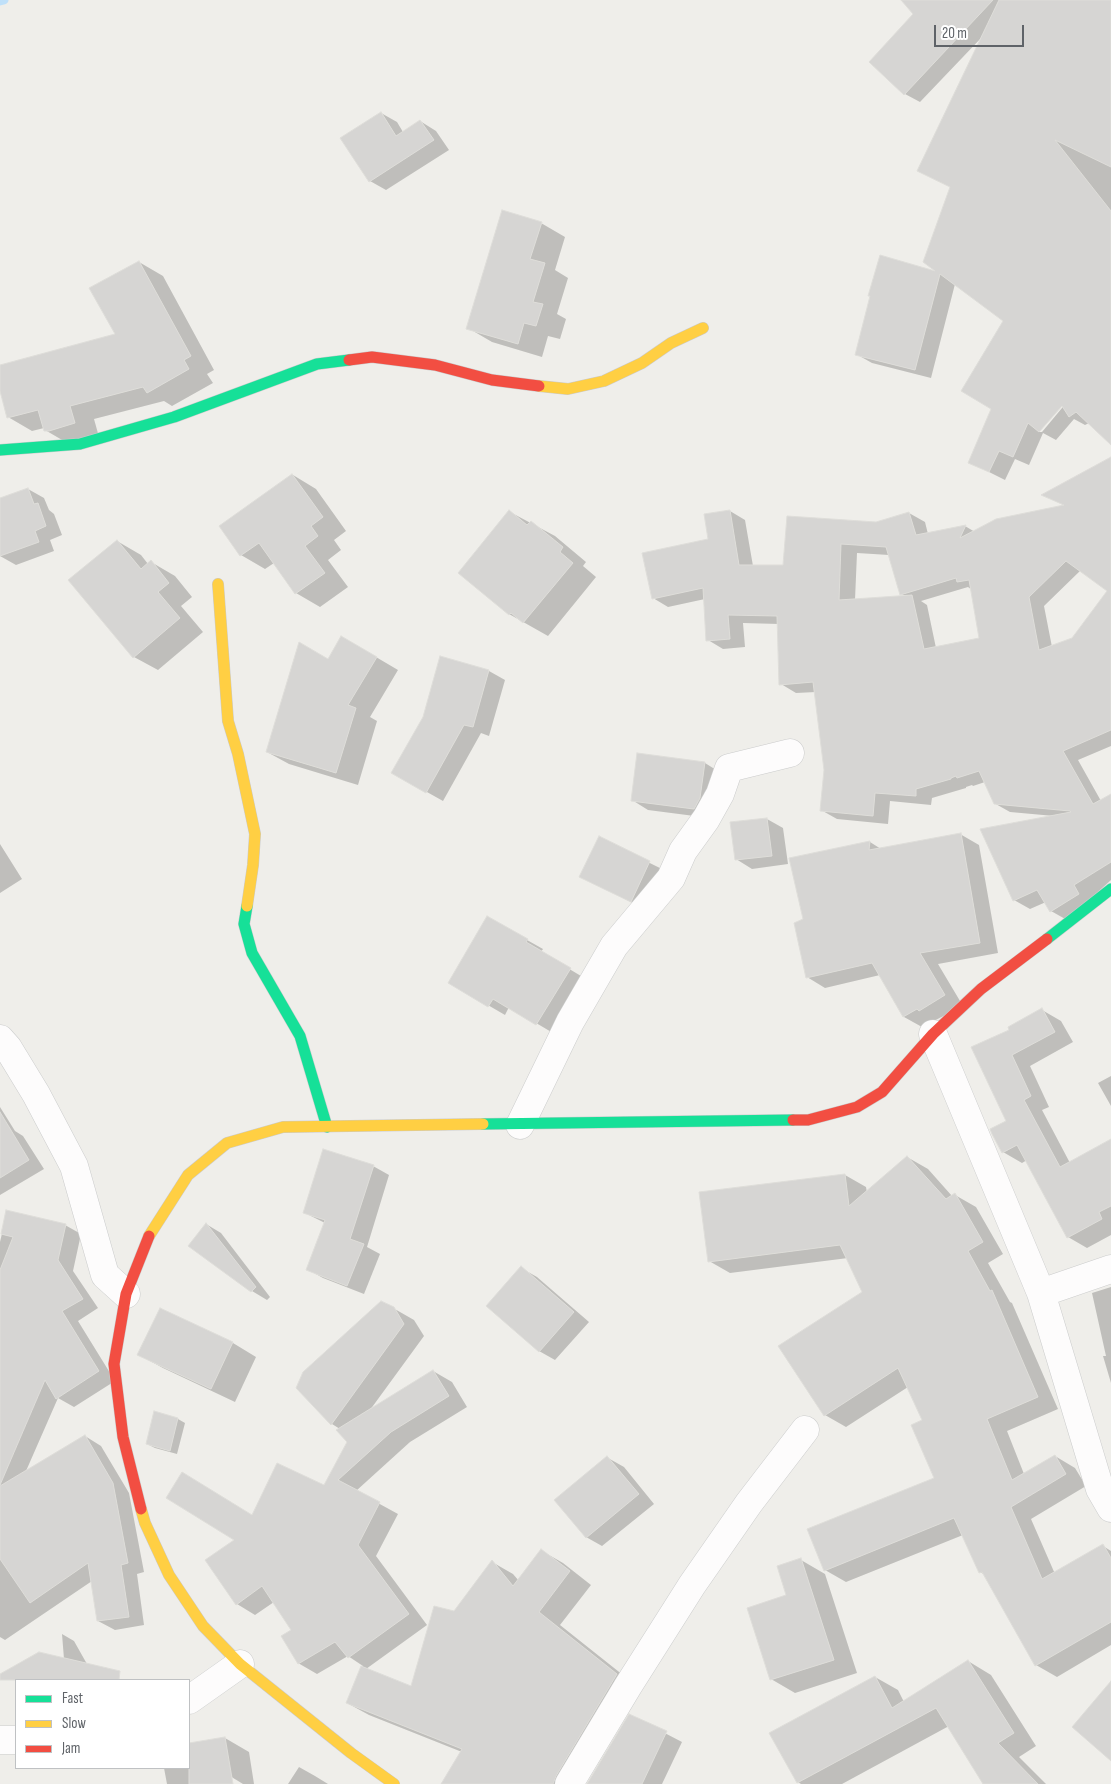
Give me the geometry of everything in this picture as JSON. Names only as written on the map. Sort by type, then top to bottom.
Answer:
[{"type":"street","points":[[0,450],[80,444],[174,417],[317,364],[372,357],[435,365],[492,380],[568,389],[604,381],[642,363],[671,343],[703,328]]},
{"type":"street","points":[[218,584],[228,721],[238,754],[254,834],[253,865],[244,924],[252,953],[300,1036],[327,1127]]},
{"type":"street","points":[[520,1124],[570,1022],[614,946],[671,878],[683,851],[706,819],[720,794],[729,768],[790,752]]},
{"type":"street","points":[[394,1784],[240,1664],[203,1626],[169,1576],[145,1523],[123,1437],[114,1364],[126,1294],[150,1234],[188,1175],[227,1143],[283,1127],[808,1120],[857,1107],[882,1092],[933,1034],[982,989],[1111,889]]},
{"type":"street","points":[[933,1034],[1041,1293],[1100,1489],[1111,1508]]},
{"type":"street","points":[[0,1039],[8,1048],[36,1094],[74,1166],[105,1275],[126,1294]]},
{"type":"street","points":[[1041,1293],[1111,1269]]},
{"type":"street","points":[[569,1784],[692,1585],[749,1503],[805,1430]]},
{"type":"street","points":[[190,1699],[240,1664]]},
{"type":"street","points":[[0,1740],[15,1740]]},
{"type":"building","points":[[901,0],[993,0],[904,95],[869,62],[913,14]]},
{"type":"building","points":[[999,0],[1111,0],[1111,167],[1055,140],[1111,211],[1111,445],[1076,412],[1069,417],[1062,406],[1039,432],[1028,423],[1013,457],[999,451],[989,472],[968,463],[991,409],[961,391],[1003,321],[940,274],[915,370],[855,355],[870,296],[868,296],[880,255],[935,271],[923,262],[950,187],[917,171]]},
{"type":"building","points":[[381,112],[396,136],[420,120],[434,140],[369,182],[340,138]]},
{"type":"building","points":[[502,210],[542,222],[530,259],[545,263],[533,302],[543,304],[536,326],[524,323],[518,344],[466,329]]},
{"type":"building","points":[[139,261],[191,356],[184,360],[189,369],[147,393],[143,387],[70,406],[75,423],[49,431],[44,431],[38,410],[7,418],[0,391],[0,365],[115,334],[89,288]]},
{"type":"building","points":[[1111,457],[1111,730],[1063,751],[1093,804],[1111,794],[1111,862],[1074,885],[1079,894],[1050,912],[1037,890],[1013,901],[980,829],[1070,811],[994,804],[979,771],[957,778],[956,776],[916,789],[916,796],[875,793],[873,816],[820,811],[824,770],[813,682],[779,685],[777,616],[728,615],[730,639],[706,641],[703,588],[652,599],[642,553],[708,539],[704,514],[730,510],[739,565],[783,565],[787,516],[876,522],[909,512],[916,535],[966,525],[960,538],[996,519],[1064,505],[1041,495]],"holes":[[[841,544],[886,547],[900,595],[956,578],[957,582],[969,580],[979,638],[924,649],[912,595],[839,600]],[[1066,561],[1107,591],[1072,638],[1039,650],[1029,597]]]},
{"type":"building","points":[[292,474],[323,517],[311,526],[318,536],[305,546],[325,573],[295,594],[259,543],[240,556],[219,526]]},
{"type":"building","points":[[28,488],[34,504],[38,503],[46,526],[35,531],[39,542],[0,556],[0,498]]},
{"type":"building","points":[[509,510],[527,525],[531,521],[563,547],[560,552],[573,563],[523,623],[511,613],[509,615],[458,573]]},
{"type":"building","points":[[117,540],[141,569],[151,560],[169,583],[158,592],[180,618],[133,658],[68,580]]},
{"type":"building","points":[[341,636],[377,657],[348,705],[356,708],[336,773],[266,752],[299,642],[328,659]]},
{"type":"building","points":[[440,656],[489,670],[473,727],[464,725],[426,793],[391,773],[423,717]]},
{"type":"building","points":[[637,753],[705,762],[700,798],[694,809],[631,801]]},
{"type":"building","points":[[767,818],[772,856],[735,860],[730,822]]},
{"type":"building","points":[[961,833],[980,943],[920,953],[945,995],[919,1011],[917,1009],[903,1017],[872,963],[806,978],[794,923],[803,919],[789,858],[870,841],[869,850]]},
{"type":"building","points":[[599,836],[650,861],[631,902],[579,877]]},
{"type":"building","points":[[487,916],[528,939],[526,942],[571,968],[536,1025],[493,999],[488,1007],[448,983]]},
{"type":"building","points":[[1042,1008],[1055,1032],[1012,1055],[1031,1096],[1024,1100],[1060,1167],[1111,1139],[1111,1206],[1099,1212],[1102,1219],[1067,1238],[1017,1145],[1002,1153],[992,1134],[990,1129],[1006,1121],[971,1047],[1009,1030],[1008,1027]]},
{"type":"building","points":[[0,1112],[29,1160],[0,1178]]},
{"type":"building","points":[[323,1149],[374,1165],[350,1239],[364,1244],[347,1286],[306,1270],[325,1220],[303,1213]]},
{"type":"building","points":[[907,1156],[946,1199],[955,1193],[983,1242],[968,1251],[990,1291],[992,1290],[1038,1397],[987,1419],[1012,1480],[1055,1455],[1066,1474],[1011,1507],[1042,1579],[1103,1544],[1111,1558],[1111,1622],[1035,1666],[982,1572],[979,1573],[954,1518],[824,1571],[807,1529],[934,1478],[911,1425],[922,1420],[898,1368],[824,1416],[778,1346],[862,1292],[840,1245],[708,1262],[699,1192],[845,1174],[849,1206]]},
{"type":"building","points":[[6,1210],[66,1224],[58,1260],[83,1299],[62,1311],[99,1371],[56,1399],[45,1380],[0,1485],[0,1270],[13,1237],[1,1234]]},
{"type":"building","points":[[206,1223],[256,1287],[251,1292],[188,1246]]},
{"type":"building","points":[[521,1266],[574,1312],[539,1352],[486,1306]]},
{"type":"building","points":[[381,1301],[394,1307],[404,1324],[331,1425],[296,1388],[303,1372]]},
{"type":"building","points":[[160,1308],[233,1342],[211,1389],[137,1355]]},
{"type":"building","points":[[433,1370],[449,1396],[391,1432],[338,1480],[380,1502],[358,1545],[409,1614],[348,1658],[335,1642],[298,1664],[281,1636],[291,1630],[262,1586],[236,1605],[205,1560],[234,1540],[166,1498],[182,1472],[252,1515],[277,1463],[324,1485],[347,1442],[336,1430]]},
{"type":"building","points":[[154,1411],[178,1418],[170,1451],[146,1444]]},
{"type":"building","points":[[85,1435],[113,1483],[128,1563],[121,1565],[129,1617],[97,1621],[88,1563],[30,1603],[0,1559],[0,1486]]},
{"type":"building","points":[[607,1456],[639,1494],[586,1538],[554,1500]]},
{"type":"building","points":[[541,1549],[570,1571],[539,1612],[617,1674],[553,1784],[441,1784],[462,1749],[346,1703],[361,1666],[411,1686],[434,1606],[454,1611],[492,1560],[513,1586]]},
{"type":"building","points":[[801,1558],[834,1660],[770,1680],[747,1608],[786,1595],[777,1566]]},
{"type":"building","points":[[39,1652],[120,1671],[119,1679],[0,1680],[0,1674]]},
{"type":"building","points":[[968,1660],[1014,1733],[998,1743],[1038,1784],[983,1784],[936,1708],[797,1783],[769,1733],[875,1676],[892,1708]]},
{"type":"building","points":[[1111,1681],[1111,1761],[1072,1727]]},
{"type":"building","points":[[629,1714],[667,1731],[642,1784],[587,1784]]},
{"type":"building","points":[[225,1737],[233,1784],[189,1784],[190,1743]]},
{"type":"waterway","points":[[0,1],[4,0]]},
{"type":"traffic: fast","points":[[0,450],[80,444],[174,417],[317,364],[349,360]]},
{"type":"traffic: fast","points":[[1047,939],[1111,889]]},
{"type":"traffic: fast","points":[[247,906],[244,924],[252,953],[300,1036],[327,1127]]},
{"type":"traffic: fast","points":[[483,1124],[793,1120]]},
{"type":"traffic: slow","points":[[539,386],[568,389],[604,381],[642,363],[671,343],[703,328]]},
{"type":"traffic: slow","points":[[218,584],[228,721],[238,754],[255,834],[247,906]]},
{"type":"traffic: slow","points":[[149,1236],[188,1175],[227,1143],[283,1127],[483,1124]]},
{"type":"traffic: slow","points":[[141,1509],[145,1523],[169,1575],[203,1626],[240,1664],[351,1753],[394,1784]]},
{"type":"traffic: jam","points":[[349,360],[372,357],[435,365],[492,380],[539,386]]},
{"type":"traffic: jam","points":[[793,1120],[808,1120],[857,1107],[882,1092],[933,1034],[981,989],[1047,939]]},
{"type":"traffic: jam","points":[[141,1509],[123,1437],[114,1364],[126,1294],[149,1236]]}]
